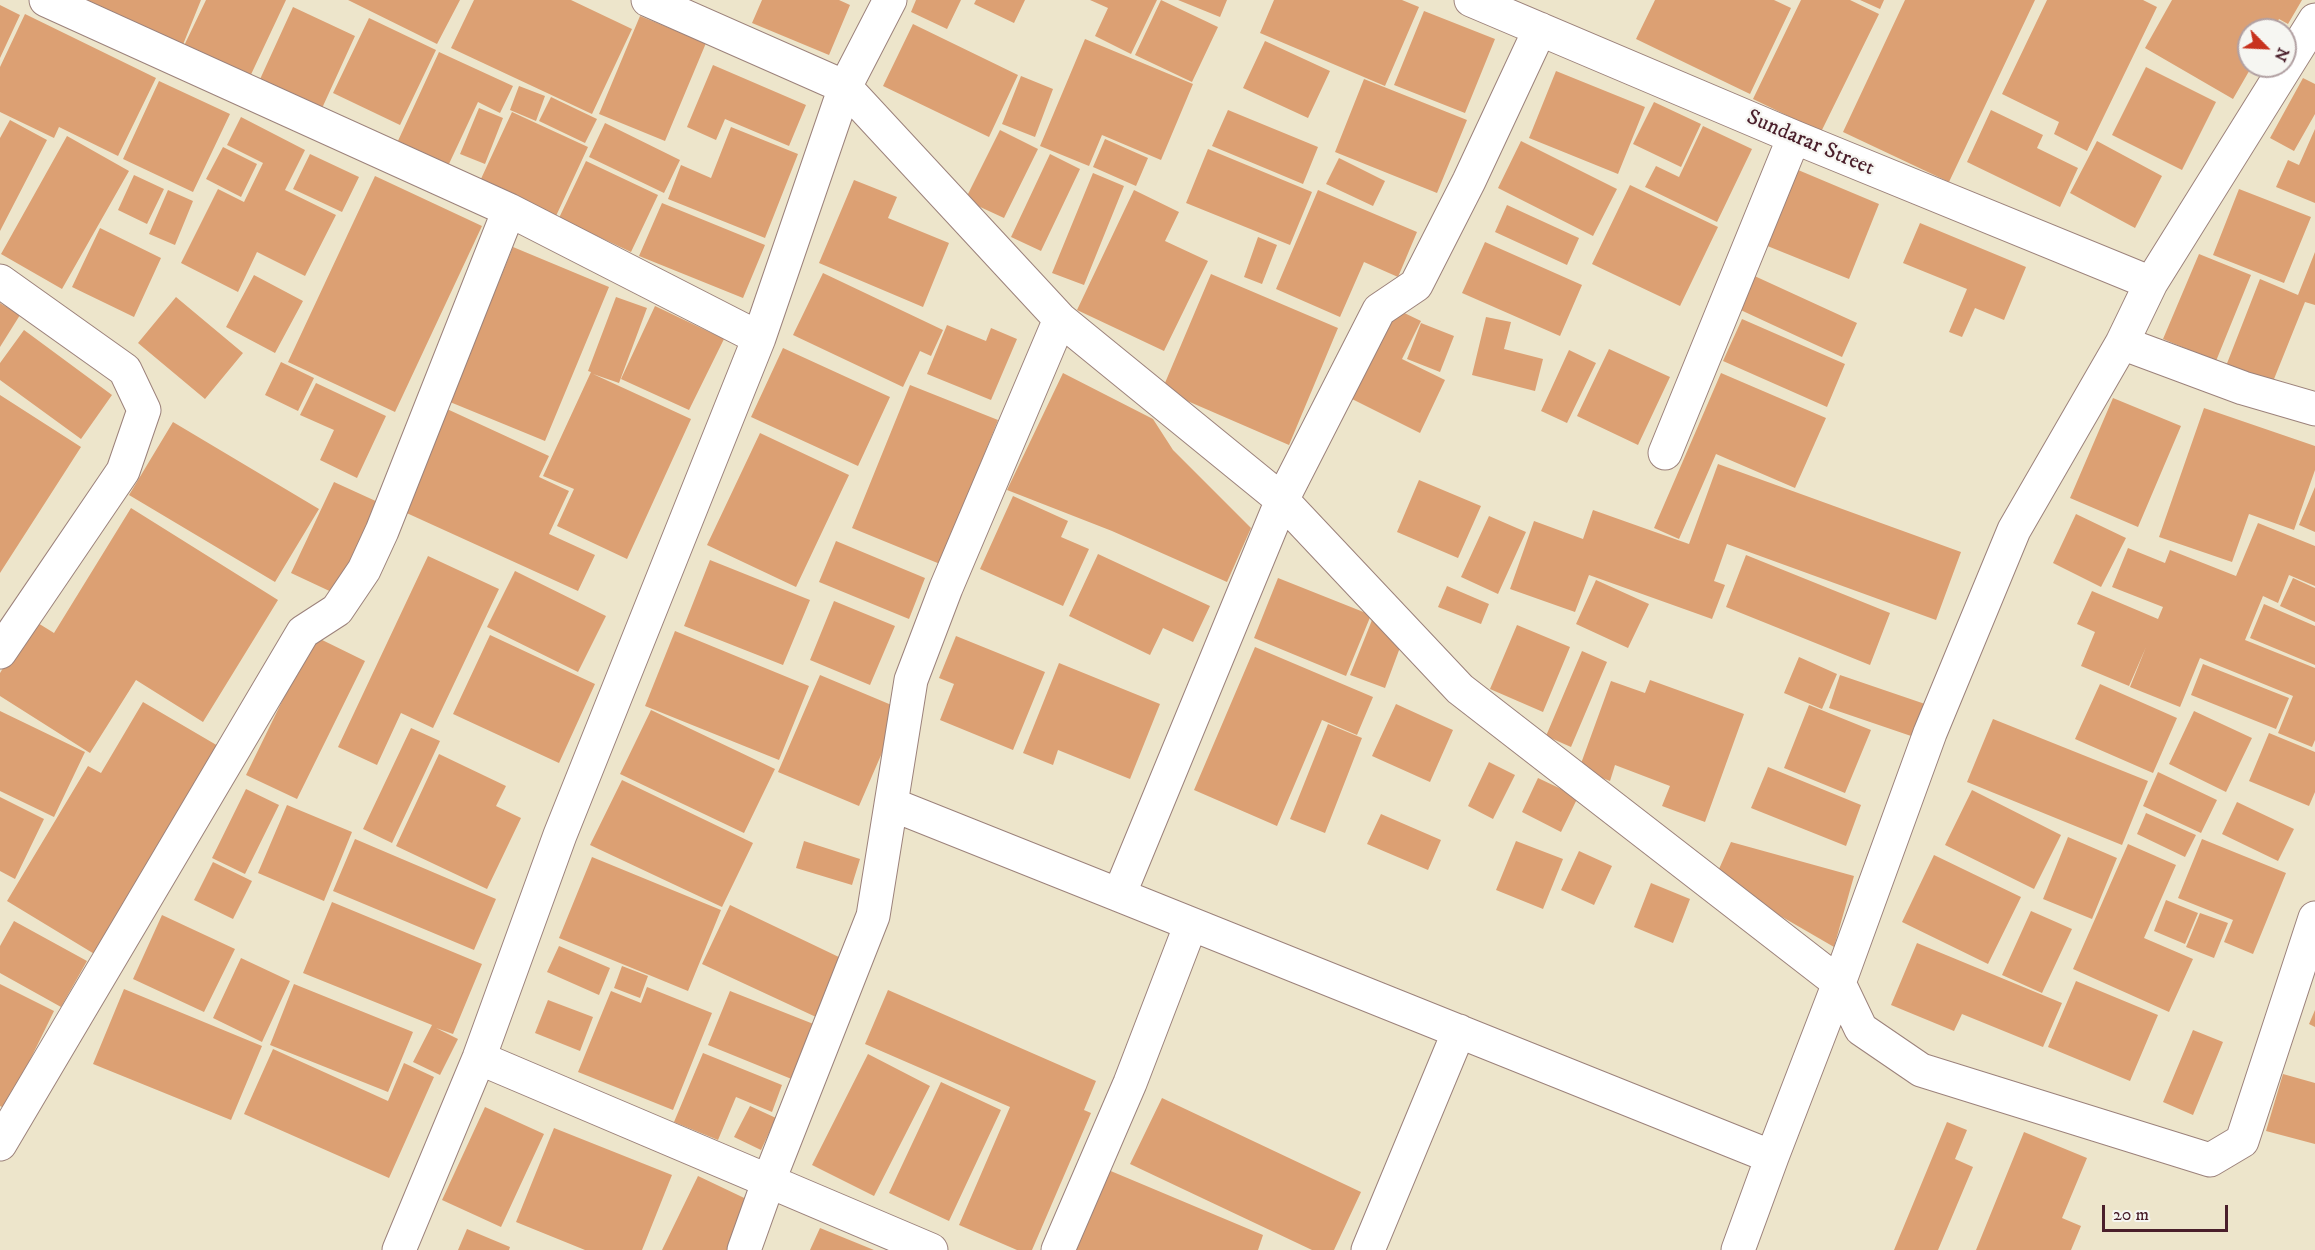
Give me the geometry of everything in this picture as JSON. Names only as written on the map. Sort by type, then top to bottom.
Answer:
[{"type":"street","points":[[46,0],[509,210],[759,338]]},
{"type":"street","points":[[648,0],[845,87],[1060,319],[1282,500],[1460,689],[1839,983],[1861,1029],[1921,1070],[2210,1160],[2242,1141],[2315,918]]},
{"type":"street","points":[[399,1250],[479,1058],[560,835],[759,338],[845,87],[890,0]]},
{"type":"street","name":"Sundarar Street","points":[[1471,0],[1794,137],[2151,283]]},
{"type":"street","points":[[1737,1250],[1839,983],[1930,733],[2014,530],[2122,343],[2151,283],[2315,20]]},
{"type":"street","points":[[1119,895],[1282,500],[1379,310],[1416,285],[1469,182],[1540,29]]},
{"type":"street","points":[[1665,453],[1794,137]]},
{"type":"street","points":[[2,1137],[303,632],[337,610],[364,570],[382,531],[509,210]]},
{"type":"street","points":[[0,281],[125,370],[144,410],[123,471],[0,652]]},
{"type":"street","points":[[744,1250],[769,1180],[873,916],[911,680],[946,588],[1060,319]]},
{"type":"street","points":[[2122,343],[2243,388],[2315,409]]},
{"type":"street","points":[[891,804],[1772,1157]]},
{"type":"street","points":[[1058,1250],[1130,1083],[1191,924]]},
{"type":"street","points":[[1368,1250],[1459,1031]]},
{"type":"street","points":[[479,1058],[931,1250]]},
{"type":"building","points":[[70,0],[201,0],[182,47]]},
{"type":"building","points":[[206,0],[286,0],[247,83],[181,52]]},
{"type":"building","points":[[348,0],[460,0],[437,44]]},
{"type":"building","points":[[474,0],[571,0],[632,29],[592,114],[451,48]]},
{"type":"building","points":[[762,0],[839,0],[850,5],[829,55],[752,23]]},
{"type":"building","points":[[916,0],[961,0],[947,29],[911,12]]},
{"type":"building","points":[[976,0],[1025,0],[1014,23],[974,4]]},
{"type":"building","points":[[1090,0],[1157,0],[1131,54],[1095,36],[1108,8]]},
{"type":"building","points":[[1161,0],[1218,27],[1192,82],[1135,55]]},
{"type":"building","points":[[1178,0],[1227,0],[1220,17]]},
{"type":"building","points":[[1274,0],[1402,0],[1419,7],[1385,86],[1260,33]]},
{"type":"building","points":[[1655,0],[1774,0],[1791,8],[1750,94],[1636,39]]},
{"type":"building","points":[[1801,0],[1850,0],[1879,14],[1821,132],[1753,99]]},
{"type":"building","points":[[1860,0],[1884,0],[1880,9]]},
{"type":"building","points":[[1905,0],[2035,0],[1949,182],[1843,132]]},
{"type":"building","points":[[2047,0],[2143,0],[2157,7],[2087,151],[2054,134],[2059,122],[2002,94]]},
{"type":"building","points":[[2172,0],[2302,0],[2292,18],[2237,18],[2237,78],[2245,78],[2233,99],[2145,48]]},
{"type":"building","points":[[0,5],[20,15],[0,58]]},
{"type":"building","points":[[293,7],[355,36],[318,117],[256,88]]},
{"type":"building","points":[[1424,11],[1495,39],[1465,113],[1394,85]]},
{"type":"building","points":[[25,14],[156,78],[118,156],[59,127],[54,138],[0,112],[0,67]]},
{"type":"building","points":[[640,16],[706,43],[665,141],[599,114]]},
{"type":"building","points":[[369,18],[436,50],[400,125],[333,93]]},
{"type":"building","points":[[913,24],[1018,75],[989,137],[883,86]]},
{"type":"building","points":[[1085,39],[1193,84],[1161,160],[1102,135],[1089,166],[1040,146]]},
{"type":"building","points":[[1265,41],[1330,71],[1308,118],[1243,88]]},
{"type":"building","points":[[439,52],[513,86],[500,113],[478,102],[448,166],[397,143]]},
{"type":"building","points":[[713,65],[806,105],[789,146],[725,119],[716,140],[687,127]]},
{"type":"building","points":[[2146,67],[2216,102],[2182,170],[2112,135]]},
{"type":"building","points":[[1556,71],[1645,107],[1618,174],[1529,138]]},
{"type":"building","points":[[1021,76],[1053,89],[1035,137],[1002,124]]},
{"type":"building","points":[[2303,78],[2315,84],[2315,114],[2294,151],[2270,138]]},
{"type":"building","points":[[1364,79],[1467,120],[1437,193],[1335,152]]},
{"type":"building","points":[[159,81],[230,114],[193,192],[123,159]]},
{"type":"building","points":[[519,86],[545,96],[536,121],[510,110]]},
{"type":"building","points":[[551,97],[597,119],[585,143],[539,121]]},
{"type":"building","points":[[1654,102],[1701,124],[1681,167],[1633,144]]},
{"type":"building","points":[[479,108],[503,118],[485,164],[460,154]]},
{"type":"building","points":[[1228,110],[1318,147],[1303,184],[1212,146]]},
{"type":"building","points":[[1991,110],[2043,135],[2037,148],[2078,168],[2060,207],[1967,162]]},
{"type":"building","points":[[512,112],[588,147],[556,216],[480,181]]},
{"type":"building","points":[[241,117],[305,150],[285,190],[336,215],[305,276],[257,252],[238,292],[181,263],[218,189],[244,202],[263,163],[227,145]]},
{"type":"building","points":[[10,120],[47,140],[0,231],[0,138]]},
{"type":"building","points":[[605,123],[680,160],[664,193],[589,157]]},
{"type":"building","points":[[1703,126],[1752,149],[1717,222],[1645,187],[1656,166],[1679,177]]},
{"type":"building","points":[[731,127],[798,154],[765,238],[668,199],[681,165],[711,178]]},
{"type":"building","points":[[2315,129],[2315,203],[2276,187],[2288,160],[2299,165]]},
{"type":"building","points":[[1000,130],[1038,149],[1004,218],[965,200]]},
{"type":"building","points":[[67,136],[129,171],[62,289],[1,254]]},
{"type":"building","points":[[1105,139],[1148,158],[1136,186],[1093,167]]},
{"type":"building","points":[[1521,141],[1617,189],[1593,236],[1498,188]]},
{"type":"building","points":[[2097,141],[2162,176],[2135,228],[2070,193]]},
{"type":"building","points":[[223,147],[257,164],[241,197],[206,179]]},
{"type":"building","points":[[1208,149],[1312,192],[1290,245],[1186,203]]},
{"type":"building","points":[[310,154],[359,177],[342,212],[293,189]]},
{"type":"building","points":[[1050,154],[1080,169],[1041,251],[1011,237]]},
{"type":"building","points":[[1339,158],[1385,181],[1373,206],[1326,184]]},
{"type":"building","points":[[586,161],[658,195],[631,252],[559,218]]},
{"type":"building","points":[[1791,167],[1879,204],[1849,279],[1760,243]]},
{"type":"building","points":[[1093,173],[1124,186],[1084,285],[1052,273]]},
{"type":"building","points":[[134,175],[164,189],[147,224],[118,210]]},
{"type":"building","points":[[375,176],[482,226],[395,412],[288,362]]},
{"type":"building","points":[[854,180],[897,197],[888,218],[949,243],[923,307],[819,263]]},
{"type":"building","points":[[1630,185],[1718,227],[1680,306],[1592,264]]},
{"type":"building","points":[[2239,189],[2311,217],[2284,283],[2213,255]]},
{"type":"building","points":[[168,190],[193,201],[175,245],[149,234]]},
{"type":"building","points":[[1134,190],[1179,212],[1165,241],[1208,261],[1164,351],[1077,310]]},
{"type":"building","points":[[1318,190],[1417,232],[1398,277],[1364,262],[1340,317],[1276,289]]},
{"type":"building","points":[[662,203],[765,245],[743,298],[639,256]]},
{"type":"building","points":[[1507,205],[1579,238],[1567,265],[1495,232]]},
{"type":"building","points":[[1920,223],[2026,267],[2004,320],[1975,308],[1962,337],[1949,332],[1967,289],[1903,263]]},
{"type":"building","points":[[100,228],[161,258],[134,317],[72,287]]},
{"type":"building","points":[[1258,237],[1277,245],[1262,284],[1244,277]]},
{"type":"building","points":[[1485,242],[1582,285],[1560,336],[1462,293]]},
{"type":"building","points":[[513,247],[609,287],[545,441],[450,402]]},
{"type":"building","points":[[2315,252],[2315,305],[2305,302],[2272,384],[2226,366],[2260,279],[2298,295]]},
{"type":"building","points":[[2199,254],[2251,275],[2216,361],[2163,339]]},
{"type":"building","points":[[823,273],[943,330],[931,356],[920,351],[903,387],[793,335]]},
{"type":"building","points":[[1748,273],[1857,323],[1842,357],[1732,306]]},
{"type":"building","points":[[1211,274],[1338,328],[1289,445],[1162,390]]},
{"type":"building","points":[[254,275],[303,301],[275,353],[226,327]]},
{"type":"building","points":[[176,297],[243,353],[205,399],[138,343]]},
{"type":"building","points":[[616,297],[647,308],[619,383],[593,374],[691,419],[627,559],[557,526],[574,489],[543,476],[591,372],[588,371]]},
{"type":"building","points":[[0,303],[20,315],[0,347]]},
{"type":"building","points":[[655,306],[724,339],[689,410],[621,379]]},
{"type":"building","points":[[1396,309],[1421,321],[1402,359],[1445,380],[1420,433],[1352,399]]},
{"type":"building","points":[[1486,317],[1511,322],[1504,349],[1543,359],[1535,391],[1472,375]]},
{"type":"building","points":[[1742,319],[1845,364],[1827,407],[1723,361]]},
{"type":"building","points":[[1421,323],[1454,336],[1440,372],[1407,359]]},
{"type":"building","points":[[947,325],[986,341],[991,328],[1017,339],[991,400],[927,374]]},
{"type":"building","points":[[24,330],[112,395],[81,439],[0,380],[0,363]]},
{"type":"building","points":[[783,348],[890,397],[858,466],[751,417]]},
{"type":"building","points":[[1609,349],[1670,377],[1638,445],[1577,416]]},
{"type":"building","points":[[1569,350],[1596,363],[1567,423],[1541,411]]},
{"type":"building","points":[[281,362],[314,378],[298,411],[265,395]]},
{"type":"building","points":[[1063,373],[1153,419],[1173,450],[1251,528],[1227,582],[1112,531],[1007,490]]},
{"type":"building","points":[[1721,373],[1826,418],[1795,488],[1716,454],[1679,539],[1654,528]]},
{"type":"building","points":[[316,383],[386,416],[357,478],[320,460],[334,430],[300,415]]},
{"type":"building","points":[[910,385],[998,420],[940,564],[852,528]]},
{"type":"building","points":[[0,395],[81,447],[0,573]]},
{"type":"building","points":[[2113,398],[2181,426],[2138,527],[2070,498]]},
{"type":"building","points":[[2204,408],[2315,446],[2315,470],[2294,530],[2249,514],[2232,562],[2159,537]]},
{"type":"building","points":[[447,409],[549,456],[539,477],[569,491],[549,534],[595,555],[578,591],[400,510]]},
{"type":"building","points":[[173,422],[319,509],[275,582],[129,495]]},
{"type":"building","points":[[760,433],[849,475],[796,587],[707,545]]},
{"type":"building","points":[[1718,464],[1961,552],[1936,620],[1727,544],[1714,581],[1725,585],[1712,619],[1589,575],[1575,612],[1510,589],[1534,521],[1583,539],[1593,510],[1689,544]]},
{"type":"building","points":[[1419,480],[1481,506],[1458,558],[1397,532]]},
{"type":"building","points":[[334,482],[380,503],[338,595],[291,573]]},
{"type":"building","points":[[2315,487],[2315,532],[2299,525]]},
{"type":"building","points":[[1013,496],[1068,521],[1061,537],[1089,549],[1063,606],[980,569]]},
{"type":"building","points":[[131,508],[278,600],[203,722],[136,680],[90,753],[0,696],[0,673],[33,620],[54,633]]},
{"type":"building","points":[[2076,514],[2126,538],[2101,587],[2053,563]]},
{"type":"building","points":[[1489,516],[1526,532],[1498,594],[1461,577]]},
{"type":"building","points":[[2258,523],[2315,546],[2315,586],[2289,575],[2278,603],[2263,596],[2245,640],[2315,668],[2315,740],[2312,747],[2278,733],[2293,696],[2200,658],[2180,707],[2130,687],[2146,647],[2129,686],[2081,666],[2095,632],[2077,624],[2092,591],[2158,619],[2163,607],[2112,587],[2128,548],[2165,563],[2170,550],[2236,576]]},
{"type":"building","points":[[836,541],[925,578],[909,619],[819,582]]},
{"type":"building","points":[[1098,554],[1210,606],[1193,642],[1163,628],[1150,655],[1069,616]]},
{"type":"building","points":[[1746,555],[1890,613],[1870,665],[1726,607]]},
{"type":"building","points":[[428,556],[499,589],[433,728],[401,713],[377,765],[338,747]]},
{"type":"building","points":[[710,560],[810,600],[783,665],[684,626]]},
{"type":"building","points":[[515,571],[606,616],[578,672],[487,627]]},
{"type":"building","points":[[1278,578],[1371,615],[1346,676],[1254,638]]},
{"type":"building","points":[[2293,578],[2315,588],[2315,622],[2280,606]]},
{"type":"building","points":[[1596,580],[1649,604],[1628,648],[1576,624]]},
{"type":"building","points":[[1447,586],[1489,604],[1481,624],[1438,607]]},
{"type":"building","points":[[834,601],[895,626],[870,685],[810,660]]},
{"type":"building","points":[[2264,604],[2315,626],[2315,665],[2250,638]]},
{"type":"building","points":[[1372,620],[1405,634],[1385,688],[1350,675]]},
{"type":"building","points":[[1517,625],[1570,647],[1543,712],[1490,689]]},
{"type":"building","points":[[675,631],[809,686],[779,760],[645,706]]},
{"type":"building","points":[[490,635],[595,684],[559,763],[453,714]]},
{"type":"building","points":[[314,636],[365,661],[297,799],[246,775]]},
{"type":"building","points":[[956,636],[1045,672],[1013,750],[940,720],[954,684],[939,678]]},
{"type":"building","points":[[1255,647],[1373,697],[1357,735],[1322,720],[1277,826],[1194,790]]},
{"type":"building","points":[[1582,651],[1607,662],[1571,747],[1546,736]]},
{"type":"building","points":[[1799,657],[1837,674],[1822,709],[1784,693]]},
{"type":"building","points":[[1059,663],[1160,704],[1130,779],[1058,750],[1053,765],[1023,753]]},
{"type":"building","points":[[2203,664],[2289,698],[2276,729],[2191,695]]},
{"type":"building","points":[[820,675],[901,709],[859,806],[778,772]]},
{"type":"building","points":[[1840,675],[1925,704],[1914,737],[1829,708]]},
{"type":"building","points":[[1650,680],[1744,714],[1705,822],[1662,806],[1670,786],[1615,765],[1610,781],[1579,769],[1611,681],[1645,693]]},
{"type":"building","points":[[2100,684],[2177,718],[2153,773],[2075,739]]},
{"type":"building","points":[[143,702],[225,750],[101,958],[7,901],[88,766],[101,773]]},
{"type":"building","points":[[1396,704],[1453,730],[1430,782],[1372,756]]},
{"type":"building","points":[[1809,705],[1871,730],[1845,793],[1784,768]]},
{"type":"building","points":[[651,710],[775,769],[744,833],[620,774]]},
{"type":"building","points":[[0,711],[85,752],[54,817],[0,791]]},
{"type":"building","points":[[2194,711],[2252,738],[2226,792],[2169,764]]},
{"type":"building","points":[[1993,719],[2148,781],[2122,845],[1967,782]]},
{"type":"building","points":[[1328,724],[1362,738],[1325,833],[1290,819]]},
{"type":"building","points":[[411,728],[440,741],[392,843],[363,829]]},
{"type":"building","points":[[2269,733],[2315,752],[2315,792],[2309,806],[2249,781]]},
{"type":"building","points":[[439,754],[506,786],[496,806],[521,818],[487,889],[396,846]]},
{"type":"building","points":[[1489,762],[1515,775],[1493,819],[1468,806]]},
{"type":"building","points":[[1768,767],[1861,805],[1846,846],[1751,808]]},
{"type":"building","points":[[2158,772],[2217,800],[2201,833],[2143,806]]},
{"type":"building","points":[[1538,778],[1578,797],[1561,832],[1522,812]]},
{"type":"building","points":[[622,780],[753,843],[722,907],[590,845]]},
{"type":"building","points":[[246,789],[279,805],[245,874],[212,858]]},
{"type":"building","points":[[1972,790],[2061,835],[2034,889],[1945,845]]},
{"type":"building","points":[[0,797],[44,819],[15,879],[0,871]]},
{"type":"building","points":[[2237,802],[2294,829],[2278,861],[2222,834]]},
{"type":"building","points":[[287,805],[352,832],[324,901],[258,873]]},
{"type":"building","points":[[2146,813],[2196,835],[2185,857],[2137,834]]},
{"type":"building","points":[[1381,814],[1441,840],[1428,870],[1367,844]]},
{"type":"building","points":[[2068,837],[2117,858],[2092,919],[2043,899]]},
{"type":"building","points":[[355,839],[496,899],[474,950],[333,891]]},
{"type":"building","points":[[2202,839],[2286,873],[2253,954],[2224,942],[2233,920],[2178,898]]},
{"type":"building","points":[[804,841],[860,859],[852,885],[796,868]]},
{"type":"building","points":[[1516,841],[1563,859],[1543,909],[1496,890]]},
{"type":"building","points":[[1731,842],[1854,876],[1834,947],[1715,878]]},
{"type":"building","points":[[2128,844],[2176,865],[2144,938],[2193,959],[2169,1012],[2073,969]]},
{"type":"building","points":[[1579,851],[1612,866],[1594,905],[1561,890]]},
{"type":"building","points":[[1934,855],[2021,897],[1988,964],[1902,922]]},
{"type":"building","points":[[592,857],[721,910],[688,991],[559,938]]},
{"type":"building","points":[[213,862],[252,881],[233,919],[194,900]]},
{"type":"building","points":[[1651,883],[1690,899],[1673,943],[1634,927]]},
{"type":"building","points":[[2166,900],[2198,913],[2185,944],[2154,931]]},
{"type":"building","points":[[332,902],[482,964],[453,1034],[436,1028],[458,1039],[440,1075],[413,1062],[432,1025],[303,973]]},
{"type":"building","points":[[730,905],[843,959],[816,1017],[702,964]]},
{"type":"building","points":[[2031,911],[2072,929],[2042,993],[2002,975]]},
{"type":"building","points":[[2200,913],[2228,923],[2214,958],[2186,947]]},
{"type":"building","points":[[162,915],[235,949],[204,1012],[133,979]]},
{"type":"building","points":[[14,921],[87,961],[61,1007],[0,973],[0,946]]},
{"type":"building","points":[[1917,943],[2062,1003],[2043,1047],[1962,1014],[1954,1031],[1891,1005]]},
{"type":"building","points":[[559,946],[610,968],[599,995],[547,972]]},
{"type":"building","points":[[241,958],[290,981],[262,1042],[213,1018]]},
{"type":"building","points":[[622,966],[648,976],[640,998],[614,988]]},
{"type":"building","points":[[2076,981],[2158,1015],[2130,1081],[2048,1047]]},
{"type":"building","points":[[0,984],[54,1011],[6,1109],[0,1106]]},
{"type":"building","points":[[294,984],[413,1032],[388,1092],[270,1045]]},
{"type":"building","points":[[647,987],[712,1013],[673,1110],[578,1072],[611,991],[641,1003]]},
{"type":"building","points":[[124,989],[262,1046],[231,1120],[93,1064]]},
{"type":"building","points":[[888,990],[1096,1081],[1084,1110],[1091,1113],[1032,1250],[1017,1250],[959,1225],[1010,1107],[865,1044]]},
{"type":"building","points":[[730,991],[816,1025],[794,1080],[708,1045]]},
{"type":"building","points":[[548,1000],[593,1017],[580,1051],[535,1033]]},
{"type":"building","points":[[2315,1010],[2315,1027],[2309,1024]]},
{"type":"building","points":[[2193,1030],[2223,1042],[2193,1115],[2163,1102]]},
{"type":"building","points":[[273,1049],[388,1101],[404,1063],[434,1077],[389,1178],[244,1114]]},
{"type":"building","points":[[703,1053],[782,1085],[772,1112],[736,1097],[718,1140],[674,1122]]},
{"type":"building","points":[[868,1054],[930,1086],[874,1196],[812,1165]]},
{"type":"building","points":[[2283,1074],[2315,1083],[2315,1144],[2266,1131]]},
{"type":"building","points":[[941,1082],[1001,1110],[949,1221],[889,1193]]},
{"type":"building","points":[[1162,1098],[1361,1192],[1334,1250],[1312,1250],[1130,1164]]},
{"type":"building","points":[[750,1106],[776,1118],[761,1150],[734,1137]]},
{"type":"building","points":[[485,1107],[544,1134],[501,1227],[442,1200]]},
{"type":"building","points":[[1947,1122],[1967,1130],[1955,1159],[1973,1167],[1938,1250],[1894,1250]]},
{"type":"building","points":[[554,1128],[672,1175],[642,1250],[585,1250],[516,1222]]},
{"type":"building","points":[[2024,1132],[2087,1158],[2062,1218],[2081,1226],[2071,1250],[1976,1250]]},
{"type":"building","points":[[1106,1169],[1263,1235],[1258,1250],[1071,1250]]},
{"type":"building","points":[[698,1176],[759,1205],[738,1250],[662,1250]]},
{"type":"building","points":[[820,1228],[874,1250],[810,1250]]},
{"type":"building","points":[[467,1229],[510,1247],[509,1250],[458,1250]]}]
